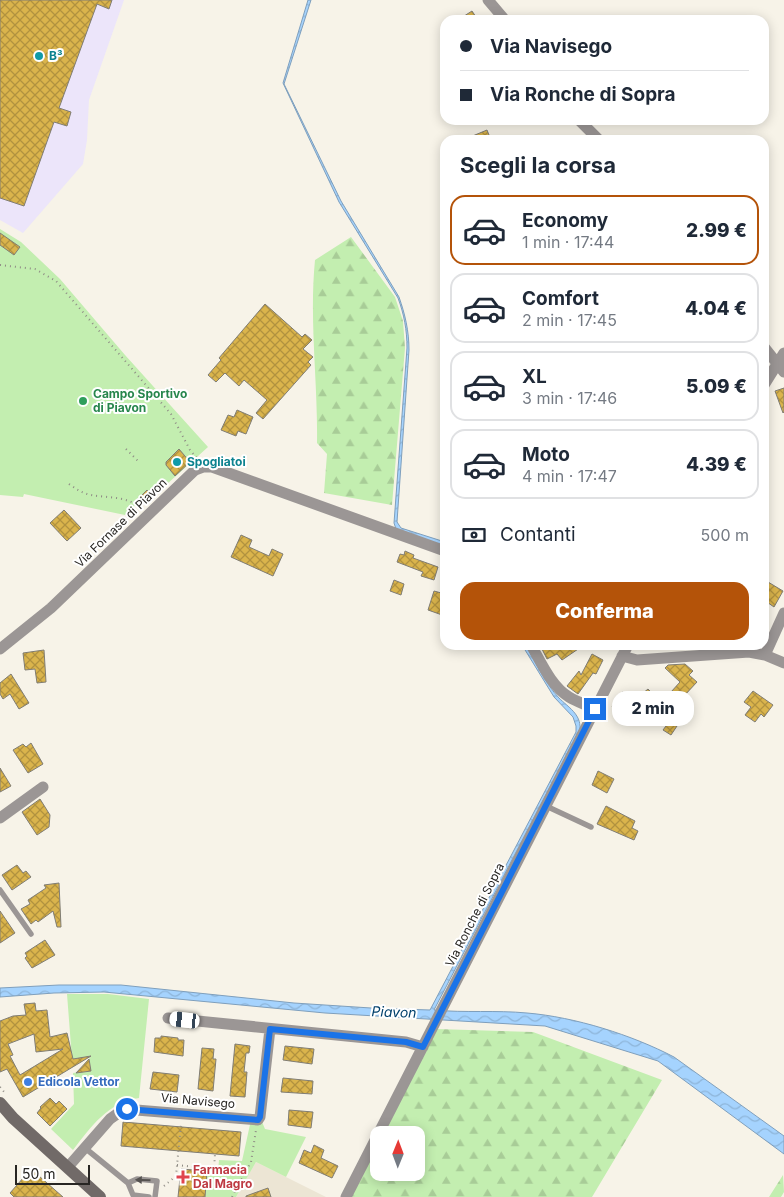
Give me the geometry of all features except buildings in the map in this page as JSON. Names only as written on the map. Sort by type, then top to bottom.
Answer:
[{"type":"main road","points":[[0,1103],[13,1118],[100,1197]]},
{"type":"main road","points":[[0,1112],[13,1118]]},
{"type":"street","points":[[488,0],[501,15]]},
{"type":"street","points":[[584,125],[594,135]]},
{"type":"street","points":[[769,353],[781,367]]},
{"type":"street","points":[[769,380],[781,367],[784,353]]},
{"type":"street","points":[[200,468],[212,467],[440,549]]},
{"type":"street","name":"Via Fornase di Piavon","points":[[0,649],[51,608],[111,552],[148,514],[200,468]]},
{"type":"street","points":[[769,646],[784,612]]},
{"type":"street","points":[[534,650],[552,680],[562,692],[595,709]]},
{"type":"street","name":"Via Ronche di Sopra","points":[[346,1197],[625,650]]},
{"type":"street","points":[[765,655],[767,650]]},
{"type":"street","points":[[622,656],[637,660],[741,652],[765,655],[784,663]]},
{"type":"street","points":[[0,818],[43,787]]},
{"type":"street","points":[[168,1018],[406,1042],[423,1047]]},
{"type":"street","points":[[258,1120],[260,1117],[270,1029]]},
{"type":"street","name":"Via Navisego","points":[[68,1167],[110,1119],[124,1109],[258,1120]]},
{"type":"lane","points":[[546,806],[591,827]]},
{"type":"lane","points":[[0,890],[30,934]]},
{"type":"lane","points":[[85,1148],[128,1184],[133,1196],[148,1197]]},
{"type":"lane","points":[[128,1184],[137,1179],[157,1181],[156,1194]]},
{"type":"path","points":[[0,265],[35,269],[56,281],[171,414],[190,450],[198,459],[200,468]]},
{"type":"path","points":[[126,449],[138,461]]},
{"type":"path","points":[[69,484],[76,489],[90,494],[133,502],[148,514]]},
{"type":"path","points":[[156,1194],[176,1176],[182,1114]]},
{"type":"path","points":[[232,1197],[251,1162],[258,1120]]},
{"type":"path","points":[[177,1165],[214,1169],[215,1154]]},
{"type":"shaded area","name":"B³","points":[[0,0],[124,0],[89,100],[87,140],[83,164],[23,233],[0,220]]},
{"type":"shaded area","points":[[256,1162],[326,1197],[236,1197]]},
{"type":"green space","name":"Campo Sportivo di Piavon","points":[[0,229],[21,242],[60,279],[208,447],[146,503],[142,498],[125,515],[24,494],[23,497],[0,495]]},
{"type":"green space","points":[[351,237],[395,297],[403,321],[405,348],[392,505],[324,493],[327,454],[317,443],[313,329],[315,260]]},
{"type":"green space","points":[[67,994],[108,994],[149,999],[139,1098],[128,1100],[109,1110],[94,1124],[73,1150],[51,1129],[74,1104],[73,1073],[91,1071],[89,1057],[72,1059]]},
{"type":"green space","points":[[436,1029],[533,1032],[662,1080],[592,1197],[347,1197],[370,1154],[370,1181],[425,1181],[425,1126],[385,1126]]},
{"type":"green space","points":[[260,1117],[265,1129],[306,1137],[286,1177],[256,1162],[236,1197],[205,1197],[207,1171],[218,1172],[219,1160],[242,1161],[251,1120]]},
{"type":"green space","points":[[783,1175],[784,1192],[781,1197],[769,1197]]},
{"type":"water","points":[[308,0],[311,0],[284,84],[341,201],[399,297],[406,323],[409,350],[397,522],[401,528],[440,540],[440,554],[396,529],[394,523],[407,348],[406,328],[398,298],[339,202],[283,83]]},
{"type":"water","name":"Piavon","points":[[525,650],[529,650],[549,686],[576,715],[580,729],[434,1010],[515,1012],[545,1015],[603,1028],[640,1041],[674,1057],[784,1136],[784,1154],[658,1061],[545,1026],[325,1013],[104,992],[0,997],[0,988],[59,985],[121,985],[294,1003],[430,1010],[576,732],[573,717],[554,697]]},
{"type":"place","name":"B³","points":[[39,56]]},
{"type":"place","name":"Campo Sportivo di Piavon","points":[[83,401]]},
{"type":"place","name":"Spogliatoi","points":[[177,462]]},
{"type":"place","name":"Edicola Vettor","points":[[28,1082]]},
{"type":"place","name":"Farmacia Dal Magro","points":[[183,1177]]},
{"type":"route","points":[[127,1109],[258,1120],[260,1118],[270,1029],[406,1042],[423,1047],[595,709]]}]
